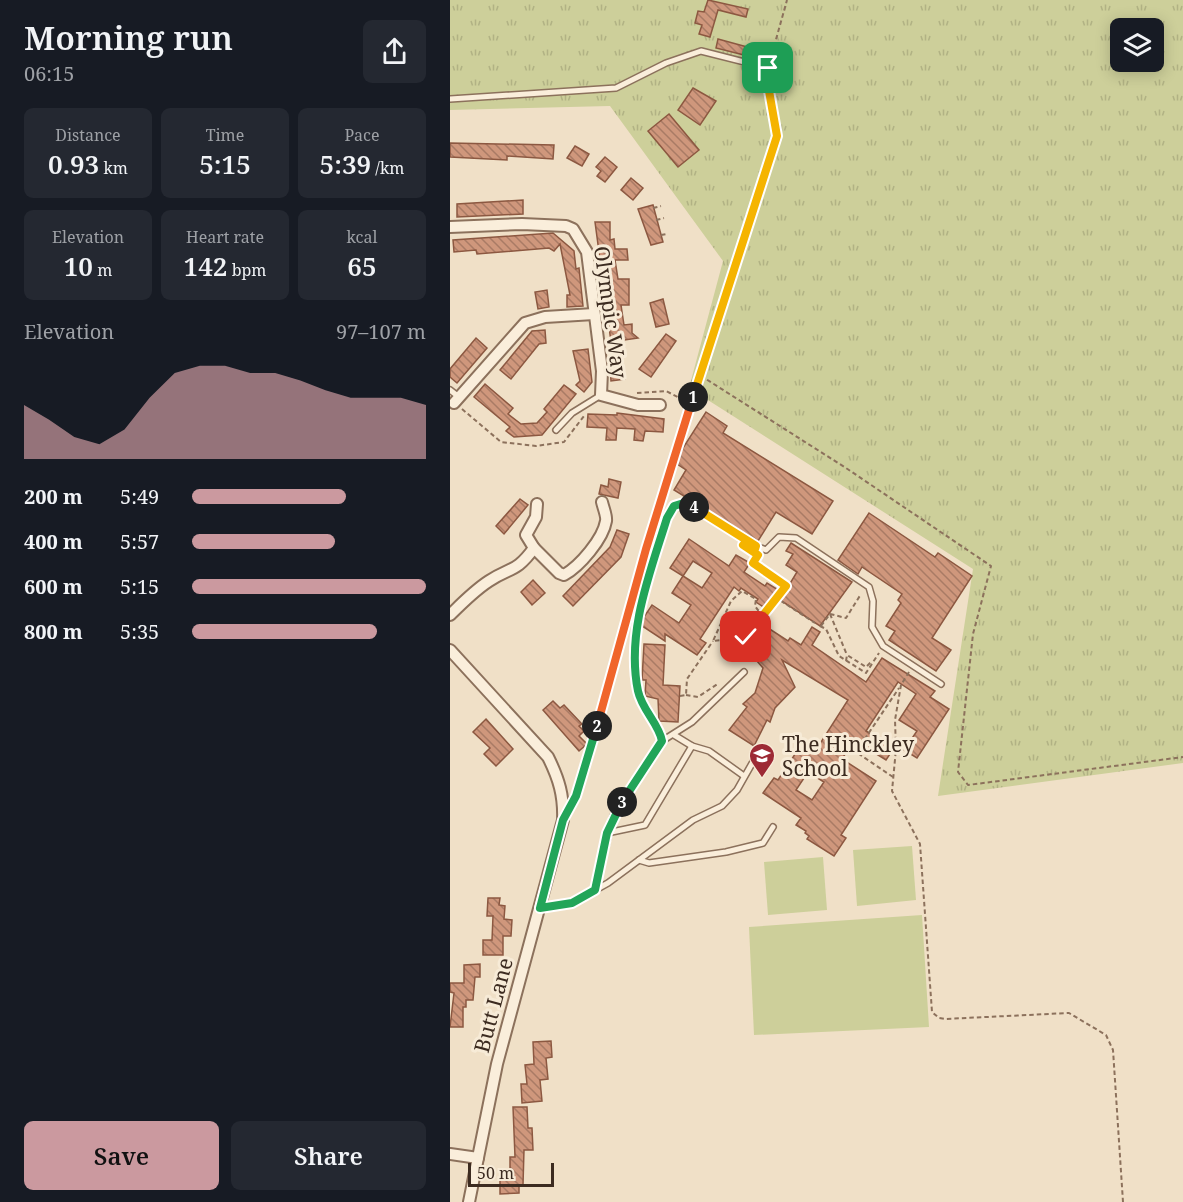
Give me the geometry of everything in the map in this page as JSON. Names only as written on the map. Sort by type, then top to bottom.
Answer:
[{"type":"street","name":"Olympic Way","points":[[450,227],[522,224],[566,226],[573,229],[587,252],[602,371],[601,395],[638,405],[660,405]]},
{"type":"street","points":[[457,400],[525,323],[545,317],[594,314]]},
{"type":"street","points":[[537,504],[536,517],[526,535],[534,548],[559,573],[564,575],[573,570],[593,546],[606,520],[602,502]]},
{"type":"street","points":[[450,615],[491,579],[512,571],[534,548]]},
{"type":"street","name":"Butt Lane","points":[[450,650],[548,757],[561,788],[563,820],[485,1109],[469,1202]]},
{"type":"street","points":[[450,1154],[478,1158]]},
{"type":"lane","points":[[450,99],[616,88],[666,63],[701,51],[768,68]]},
{"type":"lane","points":[[450,390],[457,400]]},
{"type":"lane","points":[[556,430],[572,413],[601,395]]},
{"type":"lane","points":[[662,741],[638,692],[637,621],[667,518],[674,506],[687,502],[766,550],[779,537],[796,537],[867,585],[873,601],[872,627],[883,646],[941,684]]},
{"type":"lane","points":[[595,890],[607,833],[620,805],[662,741],[692,722],[744,672]]},
{"type":"lane","points":[[674,735],[692,746],[709,751],[744,776]]},
{"type":"lane","points":[[607,833],[645,825],[692,746]]},
{"type":"lane","points":[[540,908],[572,903],[639,860],[693,820],[722,806],[754,760]]},
{"type":"lane","points":[[639,860],[649,864],[726,852],[763,843],[773,827]]},
{"type":"path","points":[[563,820],[576,796],[698,374],[777,136],[766,74],[787,0]]},
{"type":"path","points":[[653,208],[662,206]]},
{"type":"path","points":[[656,220],[664,218]]},
{"type":"path","points":[[661,235],[667,234]]},
{"type":"path","points":[[698,374],[846,468],[991,566],[973,634],[958,772],[968,785],[1183,757]]},
{"type":"path","points":[[457,400],[501,442],[536,446],[564,442],[587,412]]},
{"type":"path","points":[[713,641],[746,637],[786,586],[753,563],[758,555],[751,550]]},
{"type":"path","points":[[830,614],[846,618],[867,585]]},
{"type":"path","points":[[686,695],[687,679],[713,641],[731,601],[742,591],[756,599],[755,606],[763,617]]},
{"type":"path","points":[[778,599],[816,623]]},
{"type":"path","points":[[830,614],[820,626],[826,629],[839,656],[846,661],[866,673],[883,646]]},
{"type":"path","points":[[830,614],[847,655],[846,661]]},
{"type":"path","points":[[847,655],[866,667],[876,657]]},
{"type":"path","points":[[893,777],[856,752],[913,667]]},
{"type":"path","points":[[680,696],[698,697],[726,678]]},
{"type":"path","points":[[901,685],[896,720],[892,791],[920,844],[932,1012],[945,1019],[1069,1013],[1106,1035],[1113,1050],[1123,1202]]},
{"type":"green space","points":[[450,0],[1183,0],[1183,763],[938,796],[973,569],[689,388],[723,261],[610,106],[450,110]]},
{"type":"green space","points":[[912,846],[916,900],[857,906],[853,850]]},
{"type":"green space","points":[[823,857],[827,910],[768,915],[764,862]]},
{"type":"green space","points":[[922,915],[929,1027],[754,1035],[749,927]]},
{"type":"building","points":[[708,0],[748,9],[746,17],[718,10],[710,37],[699,34],[702,25],[695,23],[698,11],[704,12]]},
{"type":"building","points":[[718,39],[762,51],[760,59],[716,48]]},
{"type":"building","points":[[693,88],[716,101],[700,125],[678,110]]},
{"type":"building","points":[[669,114],[699,150],[678,167],[648,131]]},
{"type":"building","points":[[450,143],[554,145],[553,159],[507,156],[507,160],[450,157]]},
{"type":"building","points":[[575,146],[589,154],[582,166],[567,158]]},
{"type":"building","points":[[605,157],[617,167],[605,182],[597,176],[601,171],[596,167]]},
{"type":"building","points":[[631,178],[643,188],[633,200],[621,190]]},
{"type":"building","points":[[523,200],[523,214],[457,217],[457,204]]},
{"type":"building","points":[[653,205],[663,242],[651,245],[638,209]]},
{"type":"building","points":[[595,222],[610,222],[610,240],[614,239],[615,249],[627,249],[628,260],[615,260],[618,279],[629,279],[629,305],[621,305],[624,325],[632,324],[632,333],[638,338],[611,342]]},
{"type":"building","points":[[553,233],[574,251],[576,269],[579,268],[583,306],[567,307],[567,295],[570,295],[560,244],[554,251],[549,248],[477,254],[476,250],[454,252],[453,240]]},
{"type":"building","points":[[547,290],[549,307],[538,309],[535,292]]},
{"type":"building","points":[[663,299],[669,324],[656,327],[650,303]]},
{"type":"building","points":[[545,330],[546,343],[539,344],[511,379],[500,370],[532,331]]},
{"type":"building","points":[[666,334],[676,341],[651,377],[639,369]]},
{"type":"building","points":[[476,338],[487,348],[457,383],[450,377],[450,369]]},
{"type":"building","points":[[588,349],[592,382],[584,392],[576,385],[580,381],[573,351]]},
{"type":"building","points":[[623,364],[625,379],[611,381],[610,365]]},
{"type":"building","points":[[485,384],[513,408],[508,414],[521,424],[537,423],[547,412],[544,409],[564,385],[576,394],[542,435],[514,437],[506,431],[510,427],[474,397]]},
{"type":"building","points":[[706,412],[727,426],[723,433],[833,501],[812,534],[776,512],[758,541],[674,490],[686,470],[674,462]]},
{"type":"building","points":[[617,413],[664,419],[663,432],[645,431],[643,441],[634,440],[635,429],[617,428],[616,440],[606,440],[607,428],[587,427],[588,414],[617,415]]},
{"type":"building","points":[[609,479],[621,482],[618,498],[599,494],[601,485],[608,487]]},
{"type":"building","points":[[520,499],[528,505],[504,534],[496,526]]},
{"type":"building","points":[[869,513],[935,557],[938,553],[972,576],[932,638],[951,650],[936,671],[889,640],[895,631],[886,626],[901,603],[898,600],[902,594],[862,567],[858,574],[838,560]]},
{"type":"building","points":[[617,530],[629,534],[621,557],[573,606],[563,596],[610,547]]},
{"type":"building","points":[[689,539],[729,566],[736,555],[750,563],[744,572],[765,586],[767,583],[780,591],[768,610],[756,602],[758,599],[741,588],[739,591],[734,587],[700,639],[706,643],[697,655],[665,634],[665,641],[642,626],[644,617],[652,605],[679,623],[691,605],[672,593],[683,576],[670,568]],"holes":[[[693,561],[712,573],[702,588],[683,576]]]},
{"type":"building","points":[[791,543],[852,582],[820,626],[780,600],[797,572],[786,565],[793,554],[786,551]]},
{"type":"building","points":[[533,580],[545,593],[532,605],[521,592]]},
{"type":"building","points":[[765,626],[788,641],[790,638],[801,645],[812,627],[820,632],[812,645],[866,682],[882,658],[935,691],[930,697],[949,709],[917,758],[904,750],[917,731],[899,720],[916,694],[898,682],[866,731],[894,748],[886,760],[854,740],[842,759],[876,781],[841,835],[846,838],[834,856],[807,839],[809,836],[805,833],[806,831],[796,825],[801,818],[763,793],[774,778],[778,780],[803,742],[816,750],[848,700],[782,660],[795,687],[775,708],[770,722],[767,720],[754,746],[729,730],[747,707],[743,704],[755,693],[763,668],[756,660],[765,646],[756,640]],"holes":[[[808,772],[824,782],[812,800],[796,790]]]},
{"type":"building","points":[[644,644],[665,645],[663,685],[680,686],[678,722],[659,721],[658,699],[645,696],[646,680],[642,680]]},
{"type":"building","points":[[553,701],[560,708],[564,705],[582,724],[579,726],[584,731],[579,736],[587,744],[579,751],[543,710]]},
{"type":"building","points":[[486,719],[513,749],[496,766],[484,754],[490,748],[473,732]]},
{"type":"building","points":[[488,898],[500,898],[499,905],[505,906],[504,919],[512,920],[511,936],[503,936],[503,955],[483,955],[483,940],[492,940],[493,916],[487,916]]},
{"type":"building","points":[[480,964],[480,977],[475,977],[473,1000],[466,1000],[466,1007],[463,1007],[463,1027],[450,1027],[454,993],[450,992],[450,983],[464,983],[464,965]]},
{"type":"building","points":[[551,1041],[552,1057],[546,1058],[548,1079],[540,1080],[542,1101],[522,1103],[521,1084],[527,1084],[525,1065],[534,1064],[533,1042]]},
{"type":"building","points":[[513,1107],[527,1107],[528,1128],[532,1128],[533,1150],[524,1150],[523,1185],[519,1185],[519,1193],[500,1194],[500,1177],[510,1177],[510,1157],[515,1157]]},
{"type":"place","name":"The Hinckley School","points":[[762,779]]},
{"type":"route","points":[[746,637],[786,586],[753,563],[758,555],[743,545],[745,543],[755,549],[756,546],[687,502],[674,506],[667,518],[651,567],[637,621],[638,692],[662,741],[614,816],[607,833],[595,890],[572,903],[540,908],[563,820],[576,796],[698,374],[777,136],[766,74],[768,68]]}]
